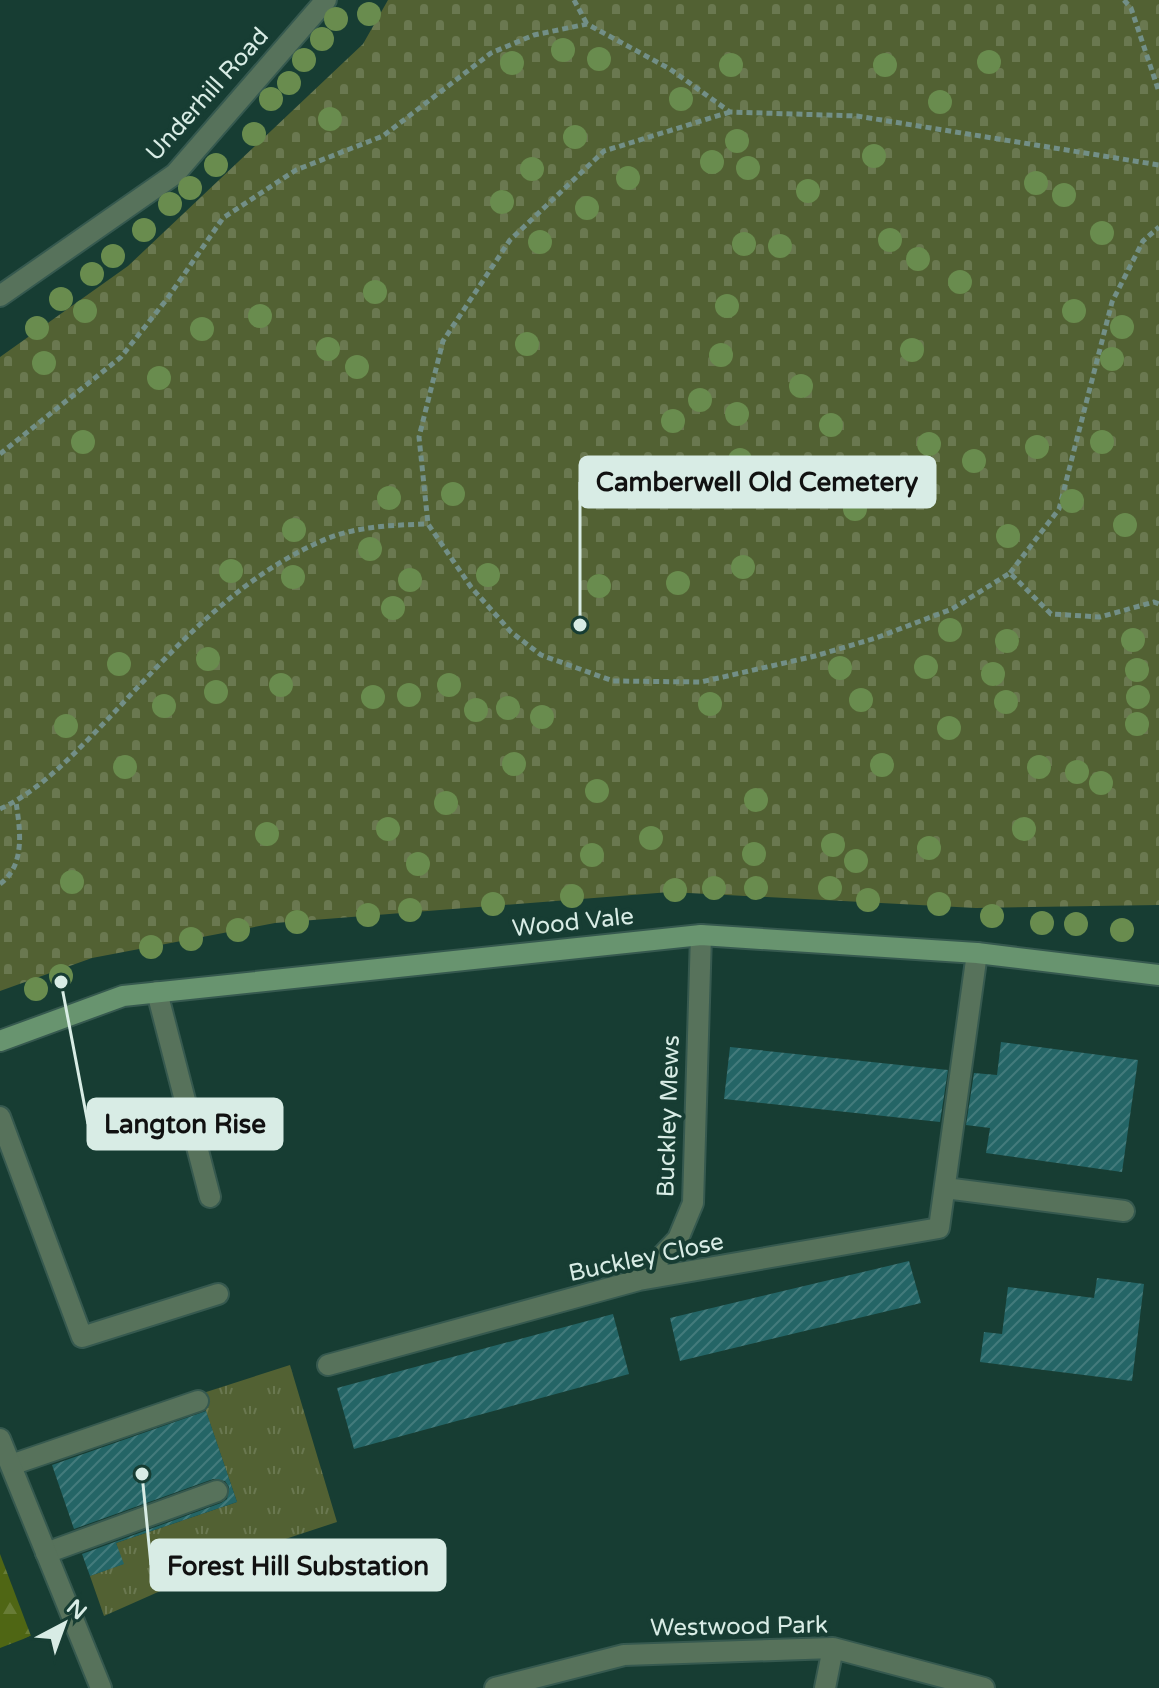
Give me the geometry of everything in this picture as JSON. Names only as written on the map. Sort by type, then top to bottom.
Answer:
[{"type":"street","name":"Underhill Road","points":[[0,296],[175,174],[326,0]]},
{"type":"street","name":"Wood Vale","points":[[0,1041],[123,996],[701,935],[977,953],[1159,975]]},
{"type":"street","name":"Buckley Mews","points":[[639,1280],[678,1239],[693,1203],[701,935]]},
{"type":"street","name":"Buckley Close","points":[[328,1365],[639,1280],[939,1228],[977,953]]},
{"type":"street","points":[[157,992],[210,1197]]},
{"type":"street","points":[[0,1117],[82,1337],[218,1294]]},
{"type":"street","points":[[945,1188],[1124,1211]]},
{"type":"street","points":[[11,1465],[198,1401]]},
{"type":"street","points":[[0,1439],[101,1688]]},
{"type":"street","points":[[46,1553],[217,1491]]},
{"type":"street","points":[[825,1688],[833,1648]]},
{"type":"street","name":"Westwood Park","points":[[495,1688],[624,1655],[833,1648],[984,1688]]},
{"type":"path","points":[[574,0],[587,24],[670,69],[730,112]]},
{"type":"path","points":[[1124,0],[1131,8],[1159,92]]},
{"type":"path","points":[[0,454],[121,357],[167,299],[223,218],[296,170],[383,136],[491,53],[534,35],[587,24]]},
{"type":"path","points":[[1159,165],[857,116],[730,112],[604,151],[510,240],[443,341],[419,437],[428,524],[471,587],[511,632],[541,655],[613,681],[701,682],[815,656],[876,638],[952,609],[1010,573],[1059,509],[1112,302],[1143,241],[1159,227]]},
{"type":"path","points":[[0,809],[16,802],[78,750],[205,616],[258,578],[327,539],[384,525],[428,524]]},
{"type":"path","points":[[1010,573],[1051,614],[1100,617],[1154,602],[1159,604]]},
{"type":"path","points":[[0,884],[10,877],[21,842],[16,802]]},
{"type":"green space","points":[[388,0],[1159,0],[1159,905],[976,908],[670,892],[275,923],[92,958],[0,991],[0,357],[128,266],[363,44]]},
{"type":"green space","points":[[290,1365],[337,1522],[255,1549],[104,1616],[90,1576],[123,1564],[116,1543],[237,1502],[200,1394]]},
{"type":"green space","points":[[0,1554],[31,1636],[0,1648]]},
{"type":"building","points":[[1001,1042],[1138,1060],[1122,1172],[986,1153],[990,1128],[966,1125],[974,1073],[997,1075]]},
{"type":"building","points":[[730,1047],[948,1070],[940,1122],[724,1099]]},
{"type":"building","points":[[909,1261],[921,1303],[680,1361],[670,1318]]},
{"type":"building","points":[[1097,1278],[1144,1284],[1132,1381],[980,1362],[984,1332],[1002,1334],[1008,1287],[1094,1298]]},
{"type":"building","points":[[613,1314],[629,1374],[354,1449],[337,1388]]},
{"type":"building","points":[[206,1411],[237,1502],[116,1543],[124,1564],[90,1576],[82,1554],[221,1503],[227,1499],[229,1487],[225,1481],[213,1479],[74,1529],[52,1465]]},
{"type":"place","name":"Camberwell Old Cemetery","points":[[580,625]]},
{"type":"place","name":"Langton Rise","points":[[61,982]]},
{"type":"place","name":"Forest Hill Substation","points":[[142,1474]]}]
